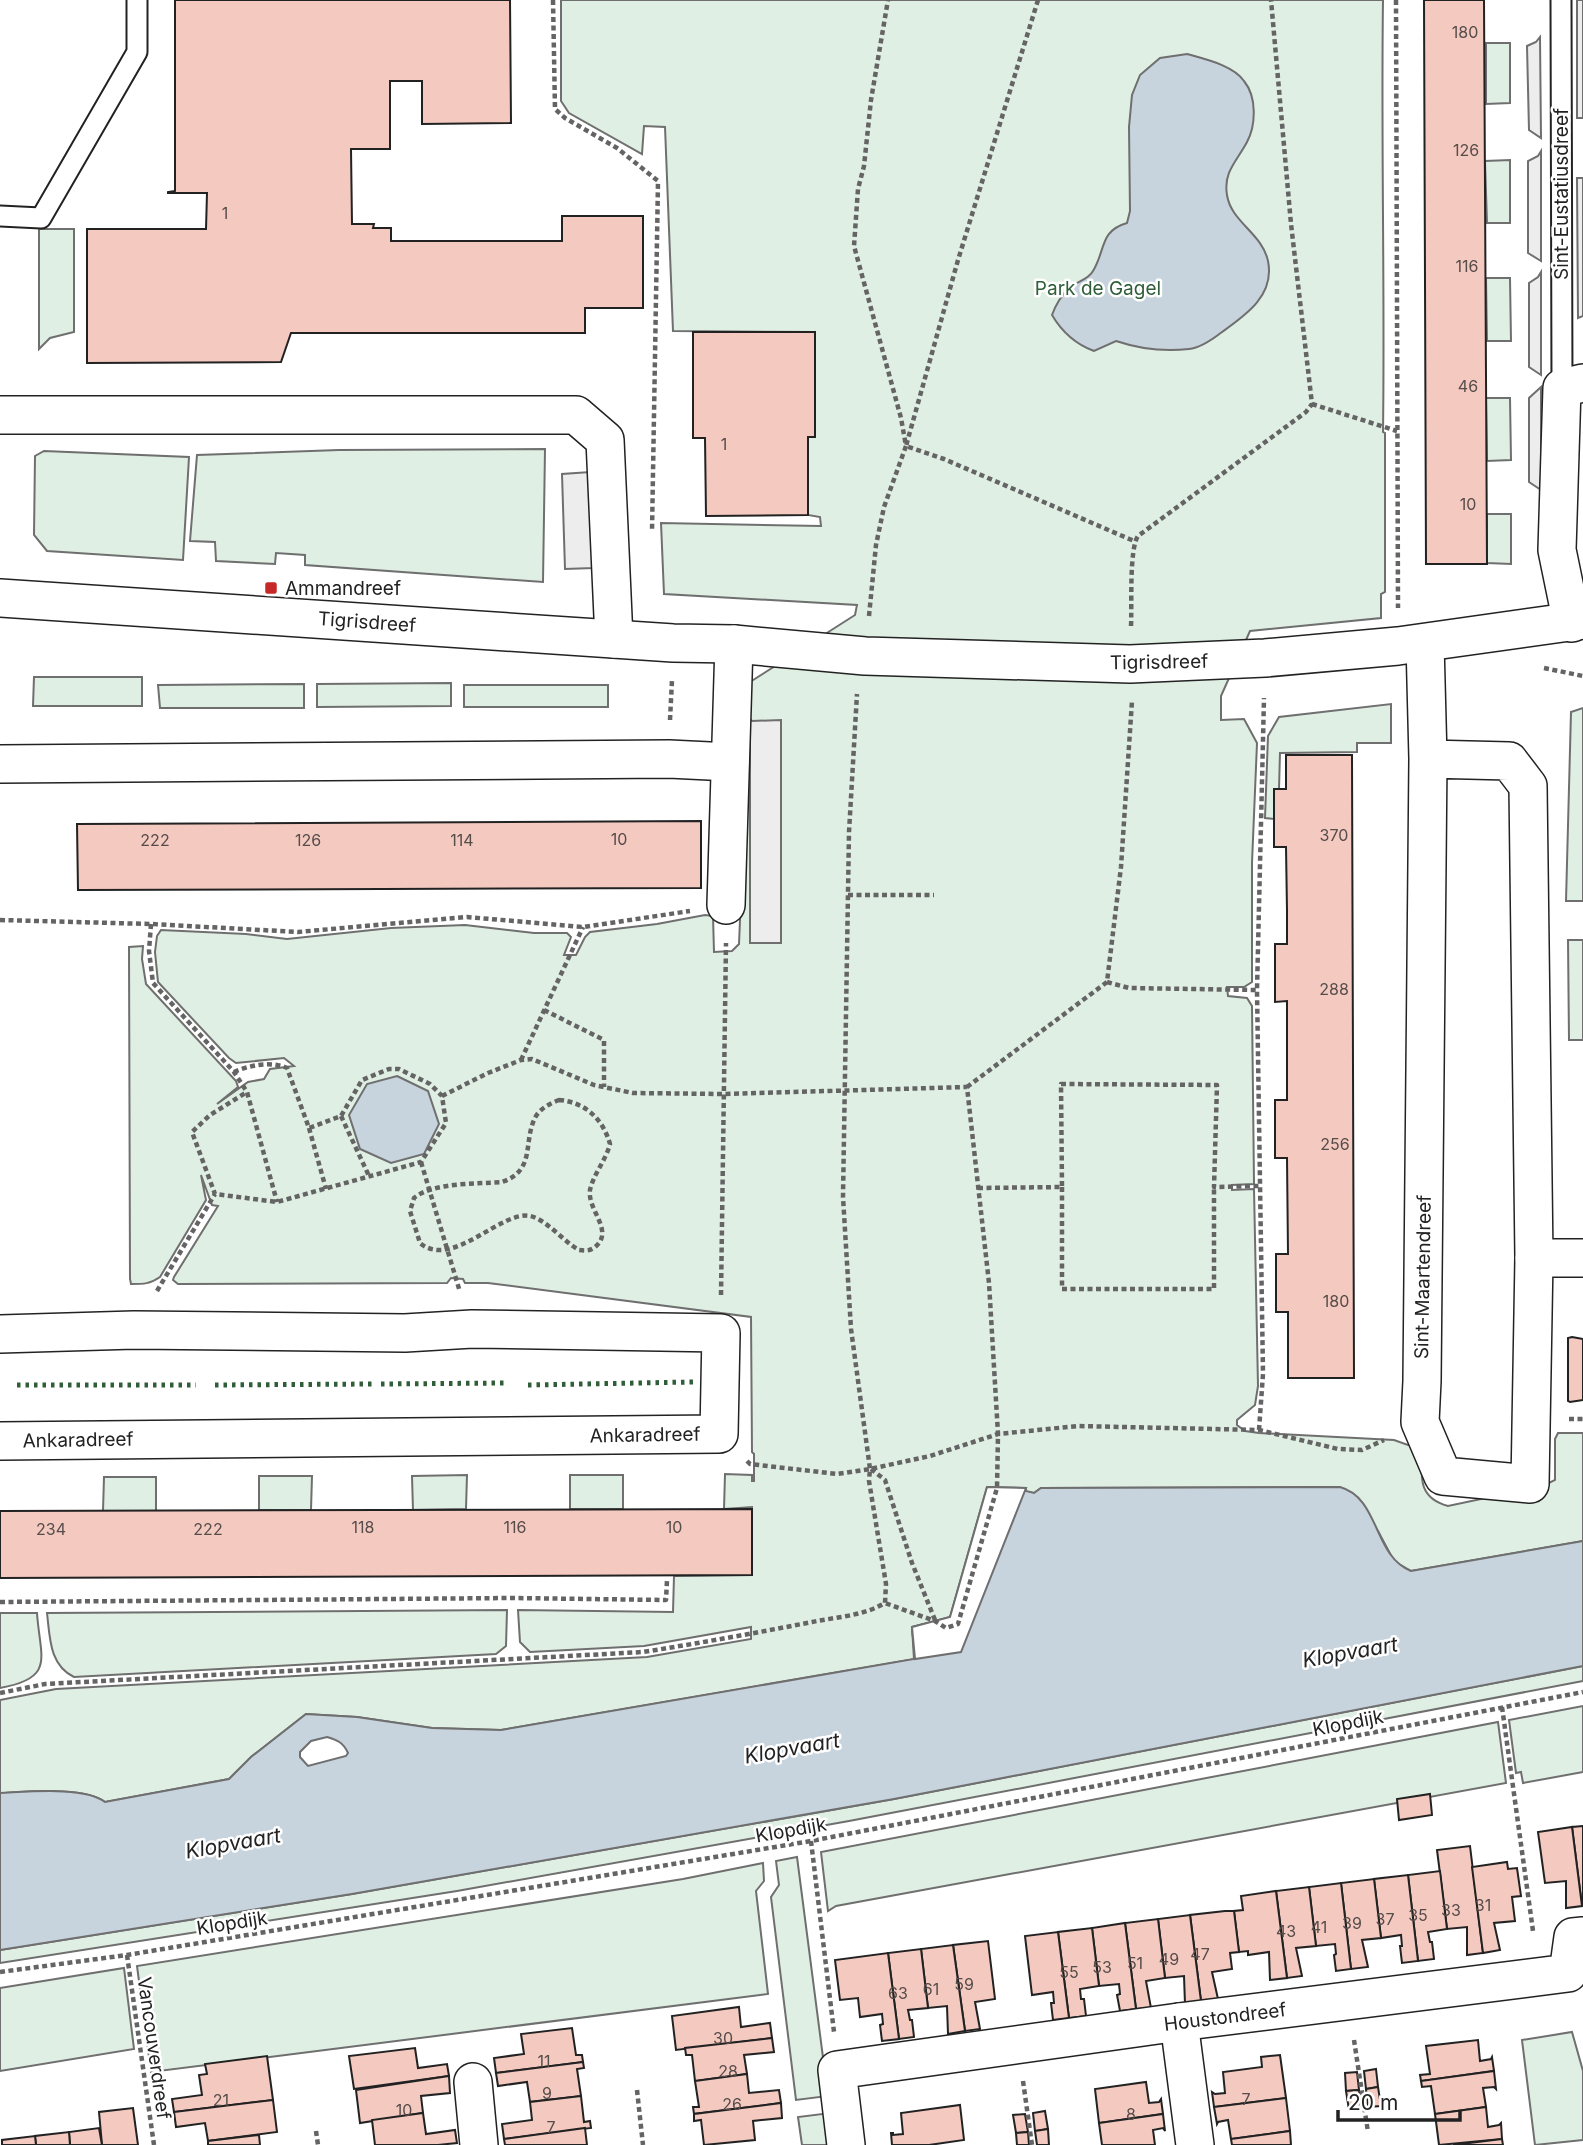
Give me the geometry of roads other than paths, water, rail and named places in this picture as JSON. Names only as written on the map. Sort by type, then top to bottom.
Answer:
[{"type":"street","name":"Sint-Eustatiusdreef","points":[[1572,385],[1557,550],[1578,621]]},
{"type":"street","points":[[0,415],[576,415],[605,440],[614,639]]},
{"type":"street","name":"Tigrisdreef","points":[[0,598],[673,643],[734,644],[865,656],[1130,664],[1265,659],[1411,645],[1578,621]]},
{"type":"street","points":[[726,905],[734,644]]},
{"type":"street","name":"Sint-Maartendreef","points":[[1411,645],[1428,759],[1420,1422],[1443,1476],[1530,1484],[1534,1258],[1528,786],[1509,761],[1428,759]]},
{"type":"street","points":[[0,764],[669,759],[730,762]]},
{"type":"street","points":[[1534,1258],[1583,1258]]},
{"type":"street","name":"Ankaradreef","points":[[0,1334],[134,1331],[405,1334],[472,1329],[721,1333],[719,1434],[0,1441]]},
{"type":"street","name":"Houstondreef","points":[[846,2145],[837,2070],[1179,2022],[1347,2002],[1575,1982],[1578,1937]]},
{"type":"street","points":[[1179,2022],[1195,2145]]},
{"type":"street","points":[[473,2082],[479,2145]]},
{"type":"lane","points":[[0,216],[41,218],[136,52],[137,0]]},
{"type":"lane","name":"Sint-Eustatiusdreef","points":[[1561,0],[1572,385]]},
{"type":"water","points":[[1187,54],[1218,63],[1233,71],[1244,81],[1251,95],[1254,111],[1252,128],[1229,173],[1226,187],[1234,213],[1265,251],[1269,273],[1267,284],[1257,303],[1249,311],[1198,347],[1161,350],[1116,341],[1094,351],[1070,337],[1052,315],[1067,290],[1091,274],[1107,236],[1118,226],[1127,223],[1130,211],[1129,127],[1132,95],[1140,75],[1160,58]]},
{"type":"water","points":[[397,1076],[428,1091],[439,1124],[424,1154],[391,1163],[360,1149],[349,1115],[367,1084]]},
{"type":"water","name":"Klopvaart","points":[[987,1487],[1026,1488],[1026,1491],[1034,1493],[1041,1488],[1340,1487],[1353,1493],[1363,1503],[1390,1553],[1399,1564],[1411,1571],[1583,1541],[1583,1666],[894,1799],[352,1894],[0,1950],[0,1793],[70,1792],[96,1797],[105,1802],[229,1779],[251,1757],[306,1714],[357,1717],[432,1728],[501,1730],[914,1659],[912,1627],[950,1617]],"holes":[[[327,1737],[339,1742],[348,1753],[346,1756],[308,1766],[300,1757],[300,1752],[311,1741]]]},
{"type":"place","name":"Ammandreef","points":[[271,588]]},
{"type":"park label","name":"Park de Gagel","points":[[1098,288]]}]
